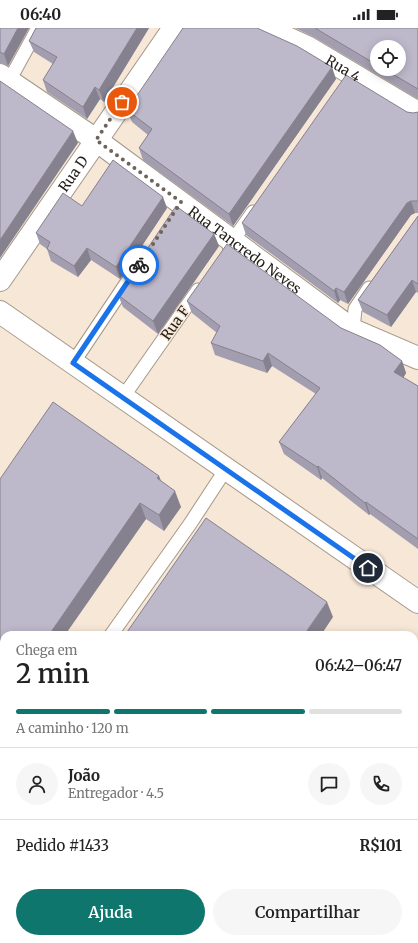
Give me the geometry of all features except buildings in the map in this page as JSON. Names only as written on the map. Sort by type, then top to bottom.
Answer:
[{"type":"street","name":"Rua D","points":[[0,280],[174,28]]},
{"type":"street","name":"Rua 4","points":[[265,28],[307,47],[346,79],[418,113]]},
{"type":"street","name":"Rua Tancredo Neves","points":[[4,78],[96,140],[177,209],[228,246],[353,330],[418,358]]},
{"type":"street","points":[[0,312],[418,602]]},
{"type":"lane","points":[[4,78],[38,28]]},
{"type":"lane","points":[[228,246],[260,201]]},
{"type":"lane","points":[[73,363],[146,255]]},
{"type":"lane","points":[[353,330],[355,309],[377,277]]},
{"type":"lane","name":"Rua F","points":[[123,398],[206,279]]},
{"type":"lane","points":[[114,631],[190,524],[226,469]]},
{"type":"way so far","points":[[122,102],[96,140],[181,202],[139,265]]},
{"type":"route","points":[[139,265],[73,363],[368,568]]}]
